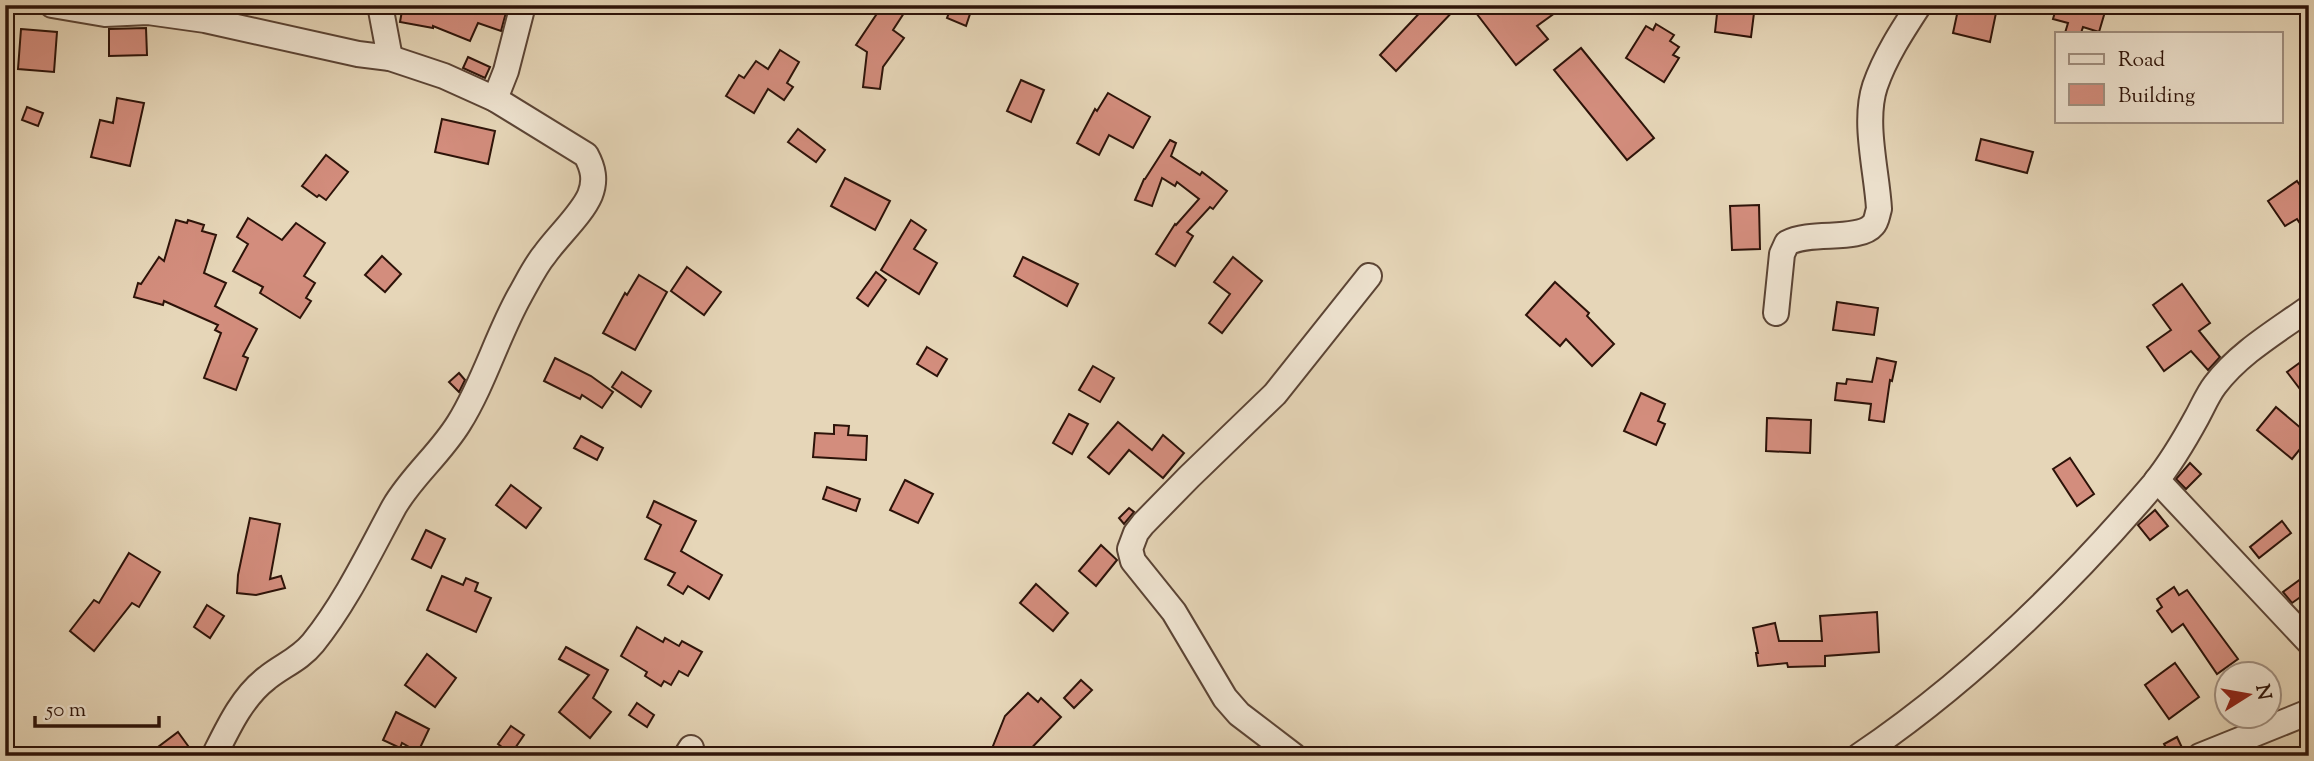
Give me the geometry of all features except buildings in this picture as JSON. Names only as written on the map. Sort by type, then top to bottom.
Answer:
[{"type":"street","points":[[52,5],[105,14],[149,12],[205,20],[358,54],[390,58],[444,76],[495,99],[586,155],[594,176],[589,196],[544,255],[502,329],[481,381],[458,424],[395,505],[376,544],[340,604],[312,643],[295,661],[267,677],[248,695],[214,756]]},
{"type":"street","points":[[380,5],[390,58]]},
{"type":"street","points":[[495,99],[506,71],[523,5]]},
{"type":"street","points":[[1776,313],[1782,254],[1787,243],[1805,236],[1866,232],[1875,223],[1879,209],[1871,111],[1874,88],[1896,40],[1919,5]]},
{"type":"street","points":[[1294,756],[1239,714],[1225,698],[1174,612],[1133,561],[1130,549],[1143,524],[1275,394],[1369,276]]},
{"type":"street","points":[[1859,756],[1900,728],[1956,682],[2041,605],[2157,480],[2214,386],[2235,362],[2309,308]]},
{"type":"street","points":[[2157,480],[2309,642]]},
{"type":"street","points":[[2200,756],[2309,712]]}]
